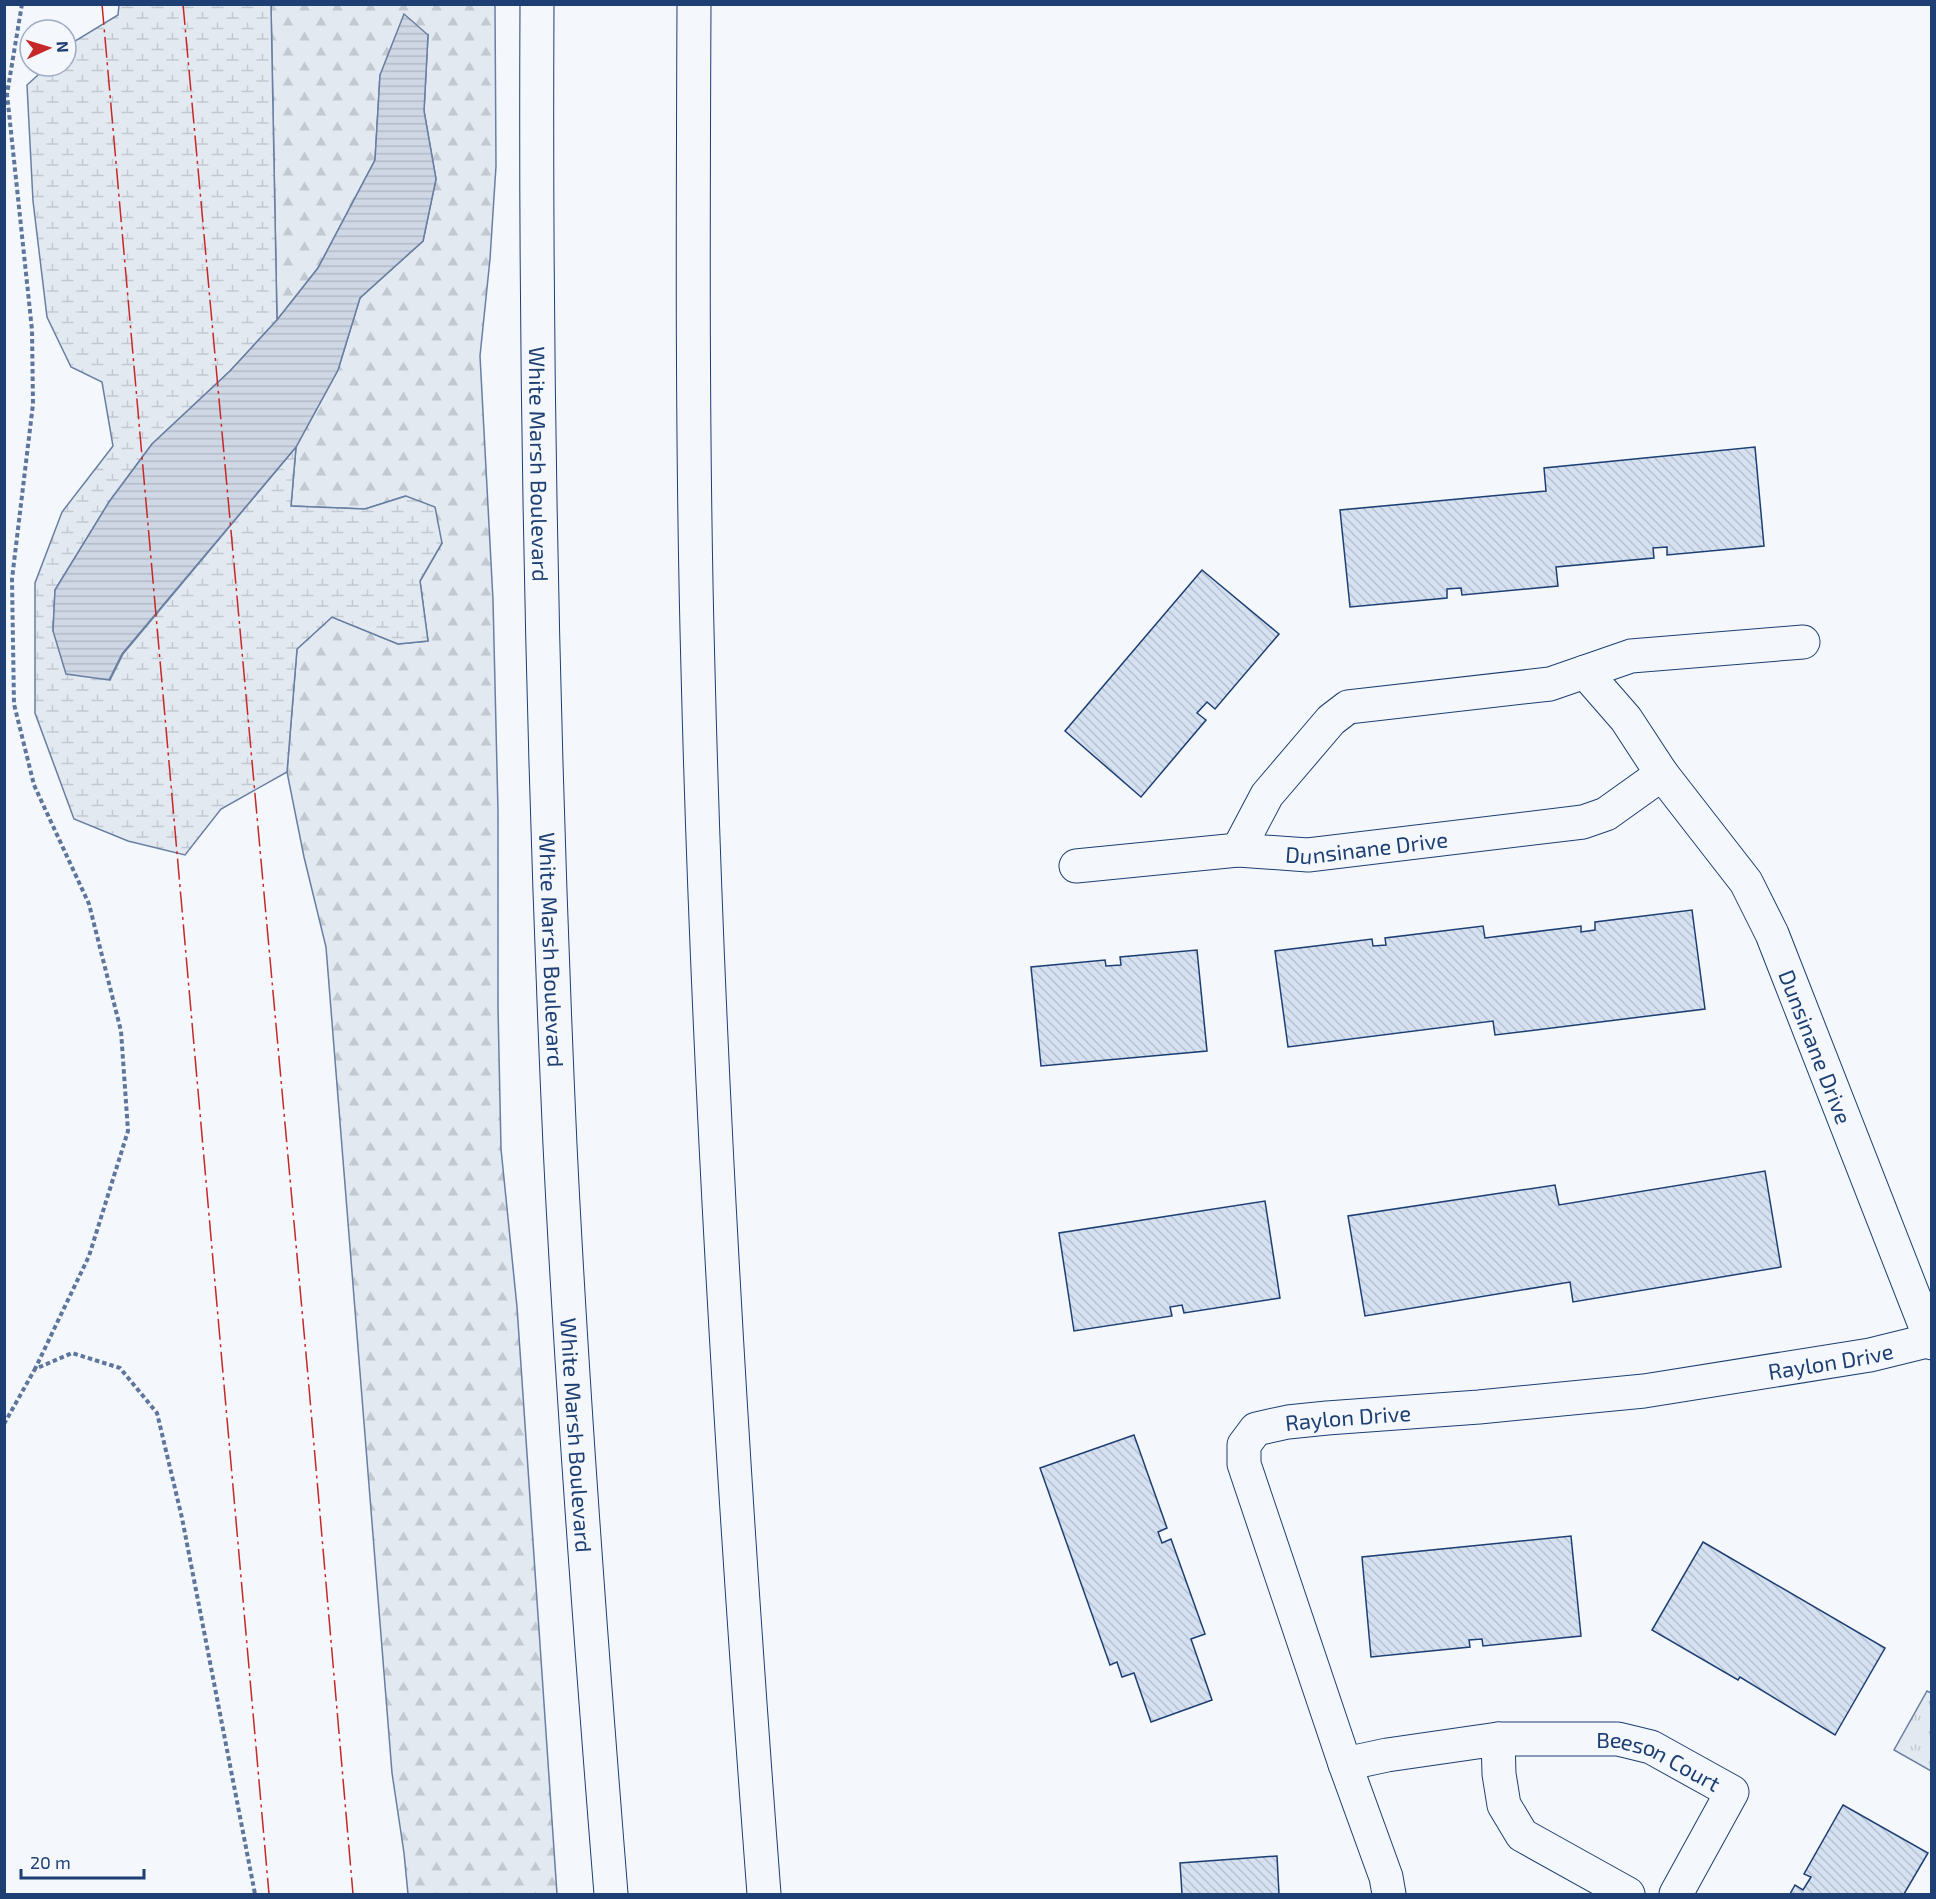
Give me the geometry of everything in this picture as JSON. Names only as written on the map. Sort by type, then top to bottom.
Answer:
[{"type":"main road","name":"White Marsh Boulevard","points":[[537,4],[536,181],[543,580],[550,877],[560,1147],[575,1394],[611,1894]]},
{"type":"main road","points":[[694,4],[693,400],[698,674],[710,1000],[720,1237],[764,1894]]},
{"type":"main road","points":[[1238,850],[1267,795],[1331,720],[1348,707],[1550,684],[1631,656],[1803,642]]},
{"type":"main road","name":"Dunsinane Drive","points":[[1585,672],[1626,719],[1662,774],[1746,882],[1772,934],[1931,1342]]},
{"type":"main road","name":"Dunsinane Drive","points":[[1076,866],[1238,850],[1308,855],[1583,822],[1606,814],[1662,774]]},
{"type":"main road","name":"Raylon Drive","points":[[1394,1889],[1345,1764],[1244,1464],[1245,1445],[1256,1429],[1288,1422],[1326,1418],[1479,1407],[1644,1391],[1870,1355],[1931,1342]]},
{"type":"main road","points":[[1498,1738],[1499,1774],[1504,1805],[1522,1835],[1628,1894]]},
{"type":"main road","name":"Beeson Court","points":[[1345,1764],[1387,1755],[1498,1738],[1618,1739],[1651,1747],[1732,1792],[1676,1894]]},
{"type":"path","points":[[4,1424],[35,1369],[89,1256],[128,1131],[121,1031],[89,904],[34,785],[14,704],[12,579],[33,404],[32,330],[7,94],[22,4]]},
{"type":"path","points":[[35,1369],[72,1353],[120,1368],[157,1413],[182,1518],[255,1894]]},
{"type":"green space","points":[[119,5],[271,5],[277,320],[230,371],[152,444],[109,502],[55,590],[53,631],[110,680],[123,654],[296,447],[291,506],[365,509],[406,496],[435,507],[442,543],[420,581],[428,641],[398,644],[332,617],[297,649],[287,772],[221,809],[185,855],[128,841],[74,819],[35,713],[35,583],[62,512],[113,446],[102,382],[71,367],[47,317],[33,201],[27,85],[35,78],[78,78],[78,39],[118,15]]},
{"type":"green space","points":[[271,5],[495,5],[496,166],[490,259],[480,356],[493,600],[498,811],[501,1149],[517,1307],[557,1894],[408,1894],[392,1773],[326,947],[304,857],[287,772],[297,649],[332,617],[398,644],[428,641],[420,581],[442,543],[405,496],[365,509],[291,506],[296,447],[338,370],[360,298],[423,241],[436,179],[424,111],[428,35],[380,75],[375,160],[318,268],[277,320]]},
{"type":"green space","points":[[1927,1691],[1931,1693],[1931,1771],[1894,1750]]},
{"type":"shaded area","points":[[404,14],[428,35],[424,111],[436,179],[423,241],[360,298],[338,370],[296,447],[122,654],[109,680],[66,674],[53,631],[55,590],[109,502],[152,444],[230,371],[277,320],[318,268],[375,160],[380,75]]},
{"type":"building","points":[[1755,447],[1764,546],[1667,555],[1667,547],[1653,548],[1654,558],[1556,567],[1558,586],[1462,595],[1461,588],[1447,589],[1447,598],[1350,607],[1340,510],[1546,491],[1544,468]]},
{"type":"building","points":[[1202,570],[1279,634],[1215,709],[1207,702],[1197,713],[1206,720],[1141,797],[1065,731]]},
{"type":"building","points":[[1692,910],[1705,1009],[1495,1035],[1493,1021],[1288,1047],[1275,951],[1372,939],[1373,946],[1386,945],[1385,938],[1483,926],[1485,938],[1581,926],[1581,932],[1595,930],[1595,922]]},
{"type":"building","points":[[1197,950],[1207,1051],[1041,1066],[1031,967],[1105,960],[1106,966],[1121,965],[1120,957]]},
{"type":"building","points":[[1765,1171],[1781,1267],[1573,1302],[1570,1282],[1365,1316],[1348,1216],[1555,1185],[1559,1205]]},
{"type":"building","points":[[1265,1201],[1280,1298],[1184,1313],[1182,1305],[1170,1307],[1172,1316],[1074,1331],[1059,1233]]},
{"type":"building","points":[[1134,1435],[1167,1528],[1158,1532],[1162,1543],[1171,1539],[1205,1634],[1191,1639],[1212,1700],[1151,1722],[1134,1673],[1122,1677],[1117,1662],[1110,1665],[1040,1468]]},
{"type":"building","points":[[1571,1536],[1581,1636],[1483,1646],[1482,1639],[1469,1640],[1470,1647],[1371,1657],[1362,1557]]},
{"type":"building","points":[[1703,1542],[1885,1648],[1835,1735],[1740,1677],[1738,1680],[1652,1630]]},
{"type":"building","points":[[1843,1805],[1928,1853],[1904,1894],[1790,1894],[1795,1885],[1803,1890],[1811,1877],[1804,1874]]},
{"type":"building","points":[[1277,1856],[1279,1894],[1182,1894],[1180,1863]]},
{"type":"power","points":[[102,4],[269,1894]]},
{"type":"power","points":[[183,4],[353,1894]]}]
